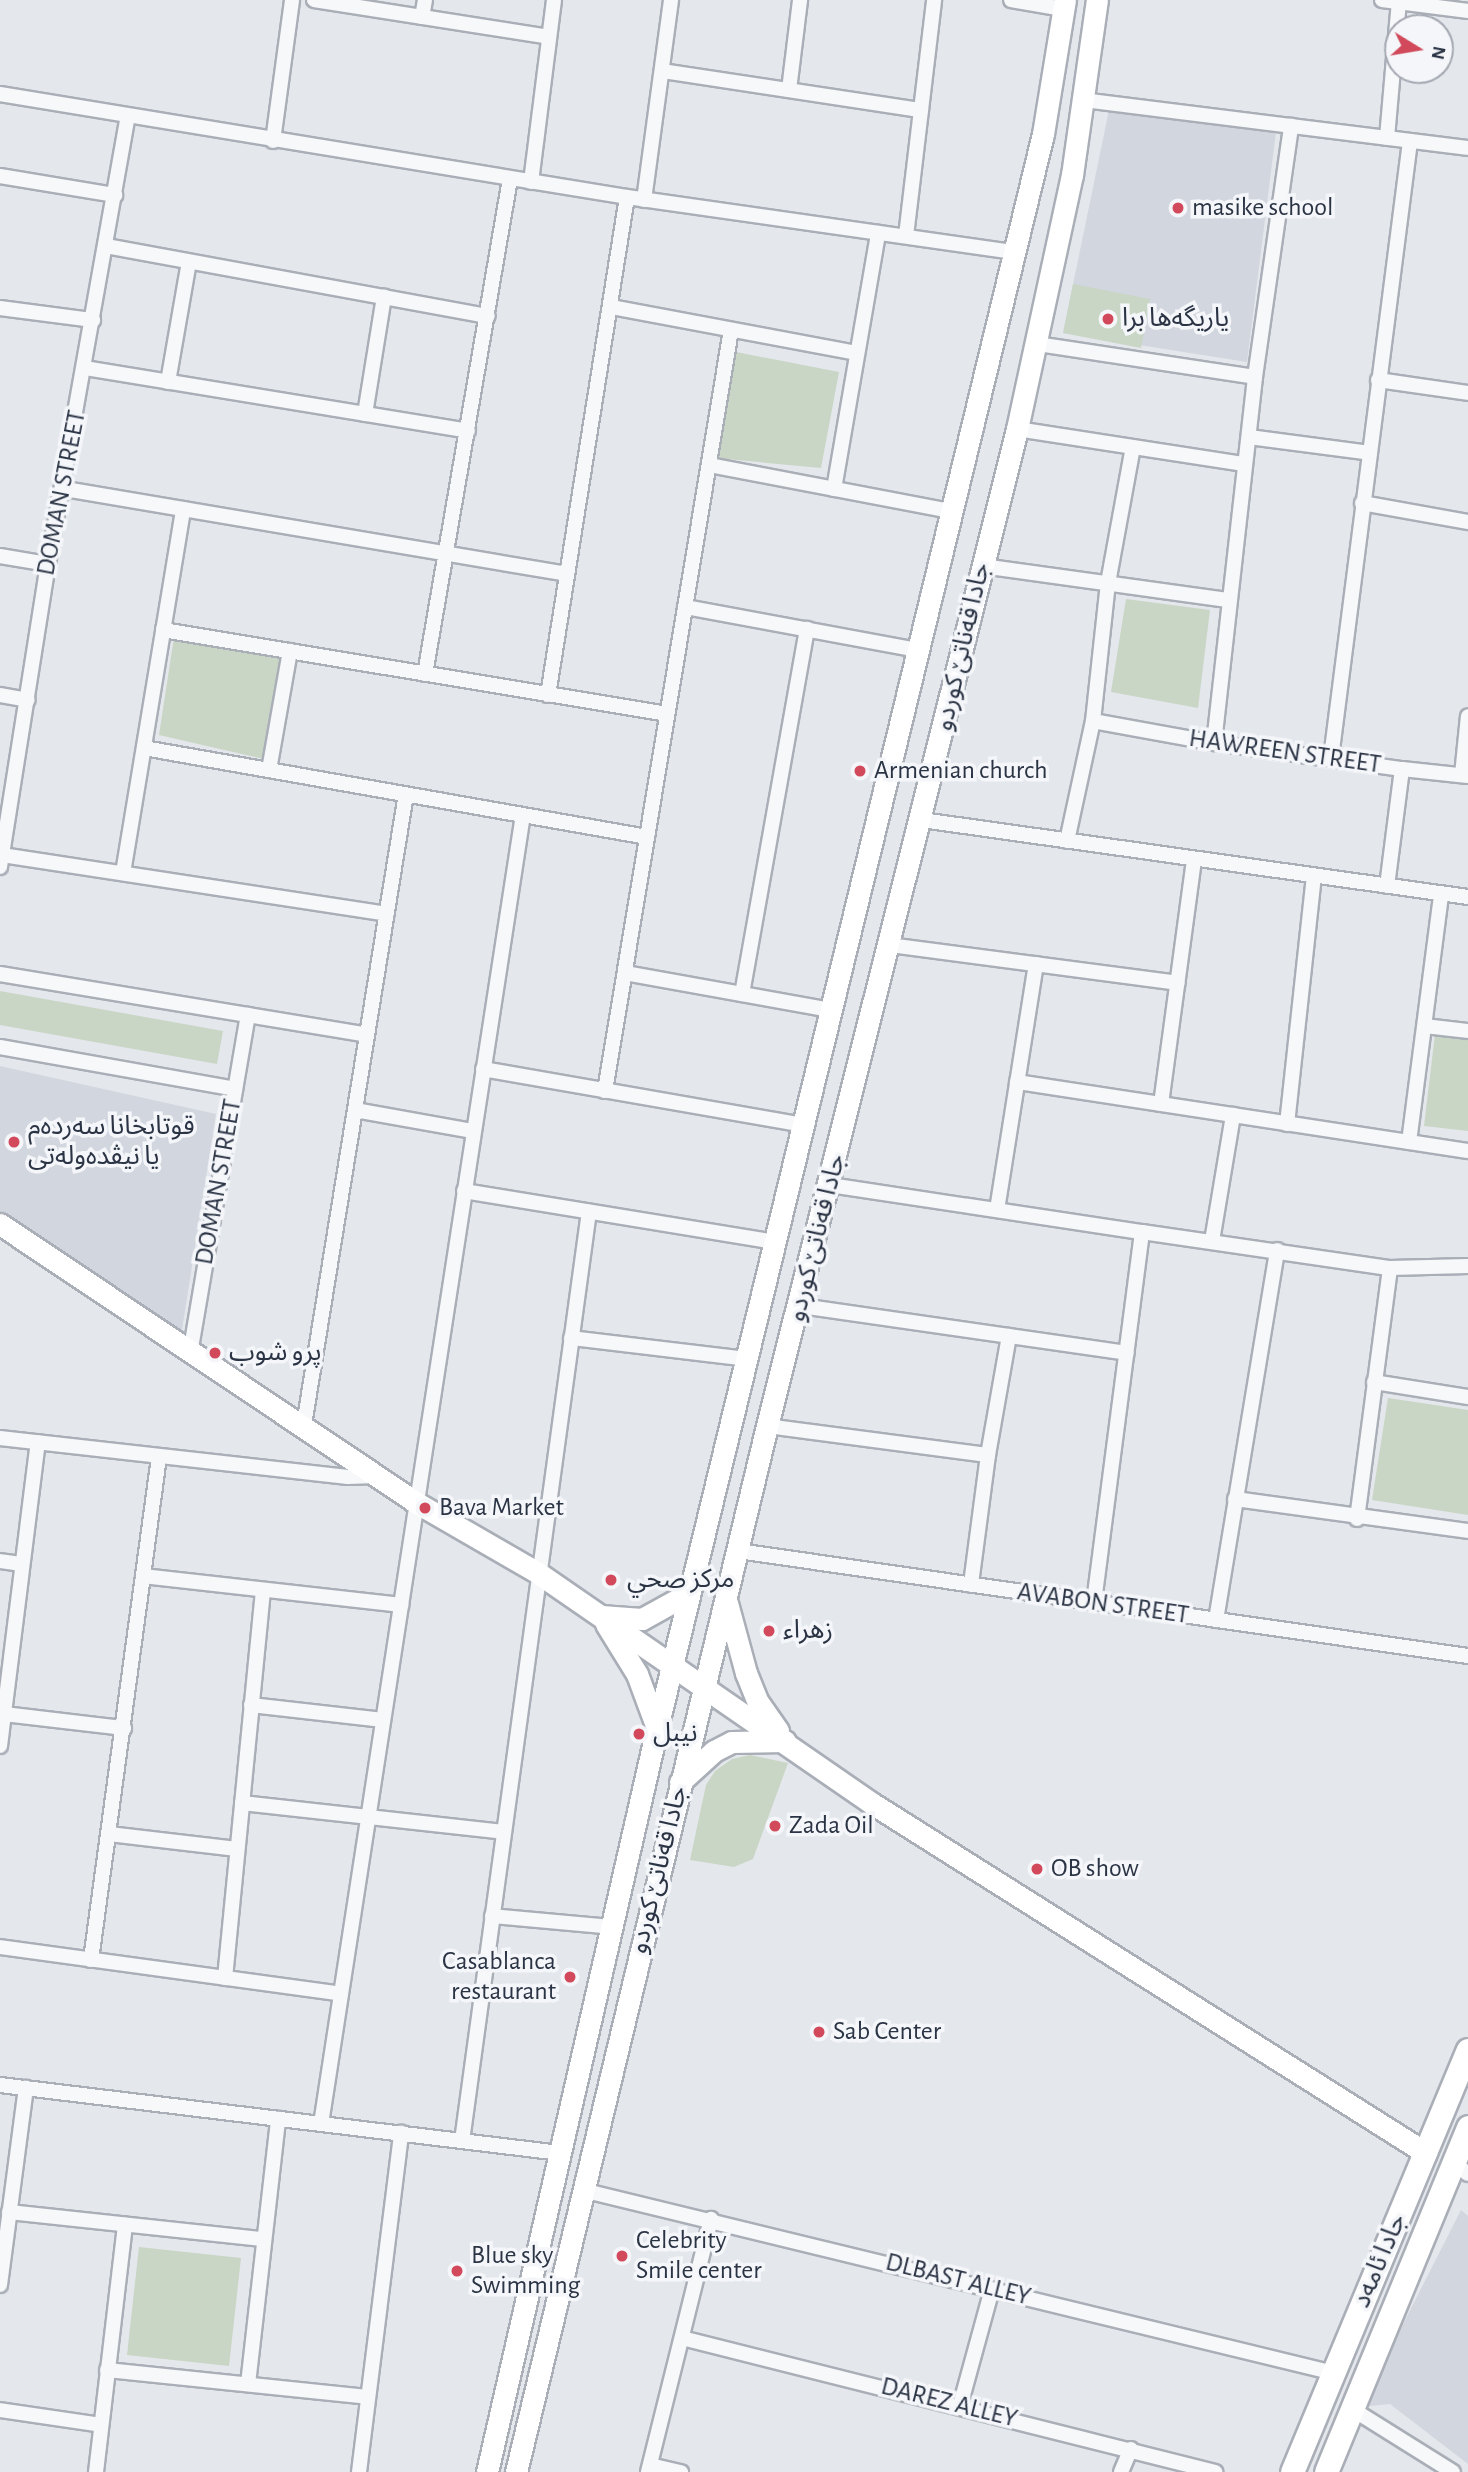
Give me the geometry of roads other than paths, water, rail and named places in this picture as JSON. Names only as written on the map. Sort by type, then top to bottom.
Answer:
[{"type":"main road","name":"جادا ئامەد","points":[[1292,2472],[1468,2050]]},
{"type":"main road","name":"جادا ئامەد","points":[[1326,2472],[1461,2168],[1468,2127]]},
{"type":"street","points":[[273,141],[292,0]]},
{"type":"street","points":[[314,0],[549,37]]},
{"type":"street","points":[[422,17],[425,0]]},
{"type":"street","points":[[531,182],[554,0]]},
{"type":"street","points":[[645,200],[671,0]]},
{"type":"street","points":[[789,90],[800,0]]},
{"type":"street","points":[[906,236],[934,0]]},
{"type":"street","points":[[1011,0],[1064,4]]},
{"type":"street","name":"جادا قەناتێ کوردو","points":[[516,2472],[767,1426],[801,1306],[1037,344],[1083,100],[1097,0]]},
{"type":"street","points":[[1382,0],[1464,7]]},
{"type":"street","points":[[1387,138],[1399,2]]},
{"type":"street","name":"جادا قەناتێ کوردو","points":[[487,2472],[689,1593],[1043,134],[1064,4]]},
{"type":"street","points":[[662,71],[921,110]]},
{"type":"street","points":[[0,94],[127,118],[510,179],[1014,252]]},
{"type":"street","points":[[1083,100],[1468,148]]},
{"type":"street","name":"DOMAN STREET","points":[[1,861],[29,700],[48,564],[65,489],[127,118]]},
{"type":"street","points":[[1214,743],[1244,464],[1290,126]]},
{"type":"street","points":[[1331,758],[1410,141]]},
{"type":"street","points":[[0,176],[115,195]]},
{"type":"street","points":[[425,674],[448,554],[510,179]]},
{"type":"street","points":[[548,695],[627,197]]},
{"type":"street","points":[[834,489],[878,233]]},
{"type":"street","points":[[106,246],[488,316]]},
{"type":"street","points":[[168,382],[189,261]]},
{"type":"street","points":[[365,414],[384,297]]},
{"type":"street","points":[[611,307],[856,353]]},
{"type":"street","points":[[0,308],[93,320]]},
{"type":"street","points":[[605,1091],[731,330]]},
{"type":"street","points":[[1037,344],[1255,377]]},
{"type":"street","points":[[85,369],[468,431]]},
{"type":"street","points":[[1378,380],[1468,393]]},
{"type":"street","points":[[1017,429],[1244,464]]},
{"type":"street","points":[[1249,437],[1370,453]]},
{"type":"street","points":[[1068,841],[1093,721],[1108,583],[1133,447]]},
{"type":"street","points":[[709,466],[951,511]]},
{"type":"street","points":[[65,489],[568,574]]},
{"type":"street","points":[[1362,503],[1468,522]]},
{"type":"street","points":[[123,873],[183,509]]},
{"type":"street","points":[[0,556],[48,564]]},
{"type":"street","points":[[982,566],[1228,600]]},
{"type":"street","points":[[685,607],[918,650]]},
{"type":"street","points":[[742,994],[807,629]]},
{"type":"street","points":[[163,630],[667,715]]},
{"type":"street","points":[[269,770],[290,651]]},
{"type":"street","points":[[0,695],[29,700]]},
{"type":"street","points":[[1402,769],[1465,775],[1468,716]]},
{"type":"street","name":"HAWREEN STREET","points":[[1093,721],[1214,743],[1402,769],[1387,886]]},
{"type":"street","points":[[144,748],[647,837]]},
{"type":"street","points":[[304,1425],[406,794]]},
{"type":"street","points":[[321,2124],[523,815]]},
{"type":"street","points":[[922,820],[1468,897]]},
{"type":"street","points":[[1161,1104],[1194,859]]},
{"type":"street","points":[[1,861],[123,873],[387,914]]},
{"type":"street","points":[[1287,1124],[1314,876]]},
{"type":"street","points":[[1409,1142],[1441,894]]},
{"type":"street","points":[[890,945],[1177,983]]},
{"type":"street","points":[[997,1210],[1035,964]]},
{"type":"street","points":[[625,973],[831,1010]]},
{"type":"street","points":[[0,974],[367,1035]]},
{"type":"street","name":"DOMAN STREET","points":[[191,1348],[248,1015]]},
{"type":"street","points":[[1425,1026],[1468,1031]]},
{"type":"street","points":[[0,1047],[235,1089]]},
{"type":"street","points":[[483,1069],[803,1125]]},
{"type":"street","points":[[1017,1082],[1468,1152]]},
{"type":"street","points":[[355,1110],[473,1131]]},
{"type":"street","points":[[1212,1241],[1233,1115]]},
{"type":"street","points":[[831,1185],[1390,1268],[1468,1266]]},
{"type":"street","points":[[464,1191],[774,1242]]},
{"type":"street","points":[[462,2141],[589,1212]]},
{"type":"street","points":[[0,1224],[191,1348],[417,1503],[538,1573],[873,1804],[1426,2153]]},
{"type":"street","points":[[1094,1602],[1142,1232]]},
{"type":"street","points":[[1216,1620],[1277,1250]]},
{"type":"street","points":[[1357,1519],[1390,1268]]},
{"type":"street","points":[[801,1306],[1126,1353]]},
{"type":"street","points":[[971,1585],[988,1455],[1009,1336]]},
{"type":"street","points":[[571,1338],[746,1359]]},
{"type":"street","points":[[1374,1382],[1468,1397]]},
{"type":"street","points":[[767,1426],[988,1455]]},
{"type":"street","points":[[0,1437],[348,1478],[378,1476]]},
{"type":"street","points":[[0,1746],[4,1686],[38,1442]]},
{"type":"street","points":[[91,1960],[159,1457]]},
{"type":"street","points":[[1235,1499],[1357,1519],[1468,1531]]},
{"type":"street","name":"AVABON STREET","points":[[738,1551],[1216,1620],[1468,1653]]},
{"type":"street","points":[[0,1561],[22,1564]]},
{"type":"street","points":[[143,1576],[401,1605]]},
{"type":"street","points":[[225,1978],[262,1591]]},
{"type":"street","points":[[601,1616],[642,1619],[689,1593]]},
{"type":"street","points":[[726,1599],[758,1702],[785,1741]]},
{"type":"street","points":[[601,1616],[637,1674],[657,1728]]},
{"type":"street","points":[[251,1705],[383,1720]]},
{"type":"street","points":[[4,1714],[124,1728]]},
{"type":"street","points":[[680,1782],[714,1751],[732,1742],[785,1741]]},
{"type":"street","points":[[242,1803],[503,1832]]},
{"type":"street","points":[[109,1834],[237,1849]]},
{"type":"street","points":[[492,1916],[612,1927]]},
{"type":"street","points":[[0,1947],[341,1994]]},
{"type":"street","points":[[0,2085],[560,2152]]},
{"type":"street","points":[[0,2285],[26,2088]]},
{"type":"street","points":[[248,2384],[278,2119]]},
{"type":"street","points":[[359,2472],[401,2133]]},
{"type":"street","name":"DLBAST ALLEY","points":[[582,2190],[711,2219],[1334,2374]]},
{"type":"street","points":[[9,2212],[263,2239]]},
{"type":"street","points":[[681,2472],[649,2468],[711,2219]]},
{"type":"street","points":[[96,2472],[125,2225]]},
{"type":"street","points":[[960,2406],[992,2289]]},
{"type":"street","name":"DAREZ ALLEY","points":[[682,2338],[1215,2472]]},
{"type":"street","points":[[107,2370],[368,2397]]},
{"type":"street","points":[[1352,2409],[1453,2472]]},
{"type":"street","points":[[0,2410],[101,2425]]},
{"type":"street","points":[[1121,2472],[1131,2449]]},
{"type":"place","name":"masike school","points":[[1178,208]]},
{"type":"place","name":"یاریگەھا برا","points":[[1108,319]]},
{"type":"place","name":"Armenian church","points":[[860,771]]},
{"type":"place","name":"قوتابخانا سەردەم یا نیڤدەولەتی","points":[[14,1142]]},
{"type":"place","name":"پرو شوب","points":[[215,1353]]},
{"type":"place","name":"Bava Market","points":[[425,1508]]},
{"type":"place","name":"مركز صحي","points":[[611,1580]]},
{"type":"place","name":"زهراء","points":[[769,1631]]},
{"type":"place","name":"نيبل","points":[[639,1734]]},
{"type":"place","name":"Zada Oil","points":[[775,1826]]},
{"type":"place","name":"OB show","points":[[1037,1869]]},
{"type":"place","name":"Casablanca restaurant","points":[[570,1977]]},
{"type":"place","name":"Sab Center","points":[[819,2032]]},
{"type":"place","name":"Celebrity Smile center","points":[[622,2256]]},
{"type":"place","name":"Blue sky Swimming","points":[[457,2271]]}]
